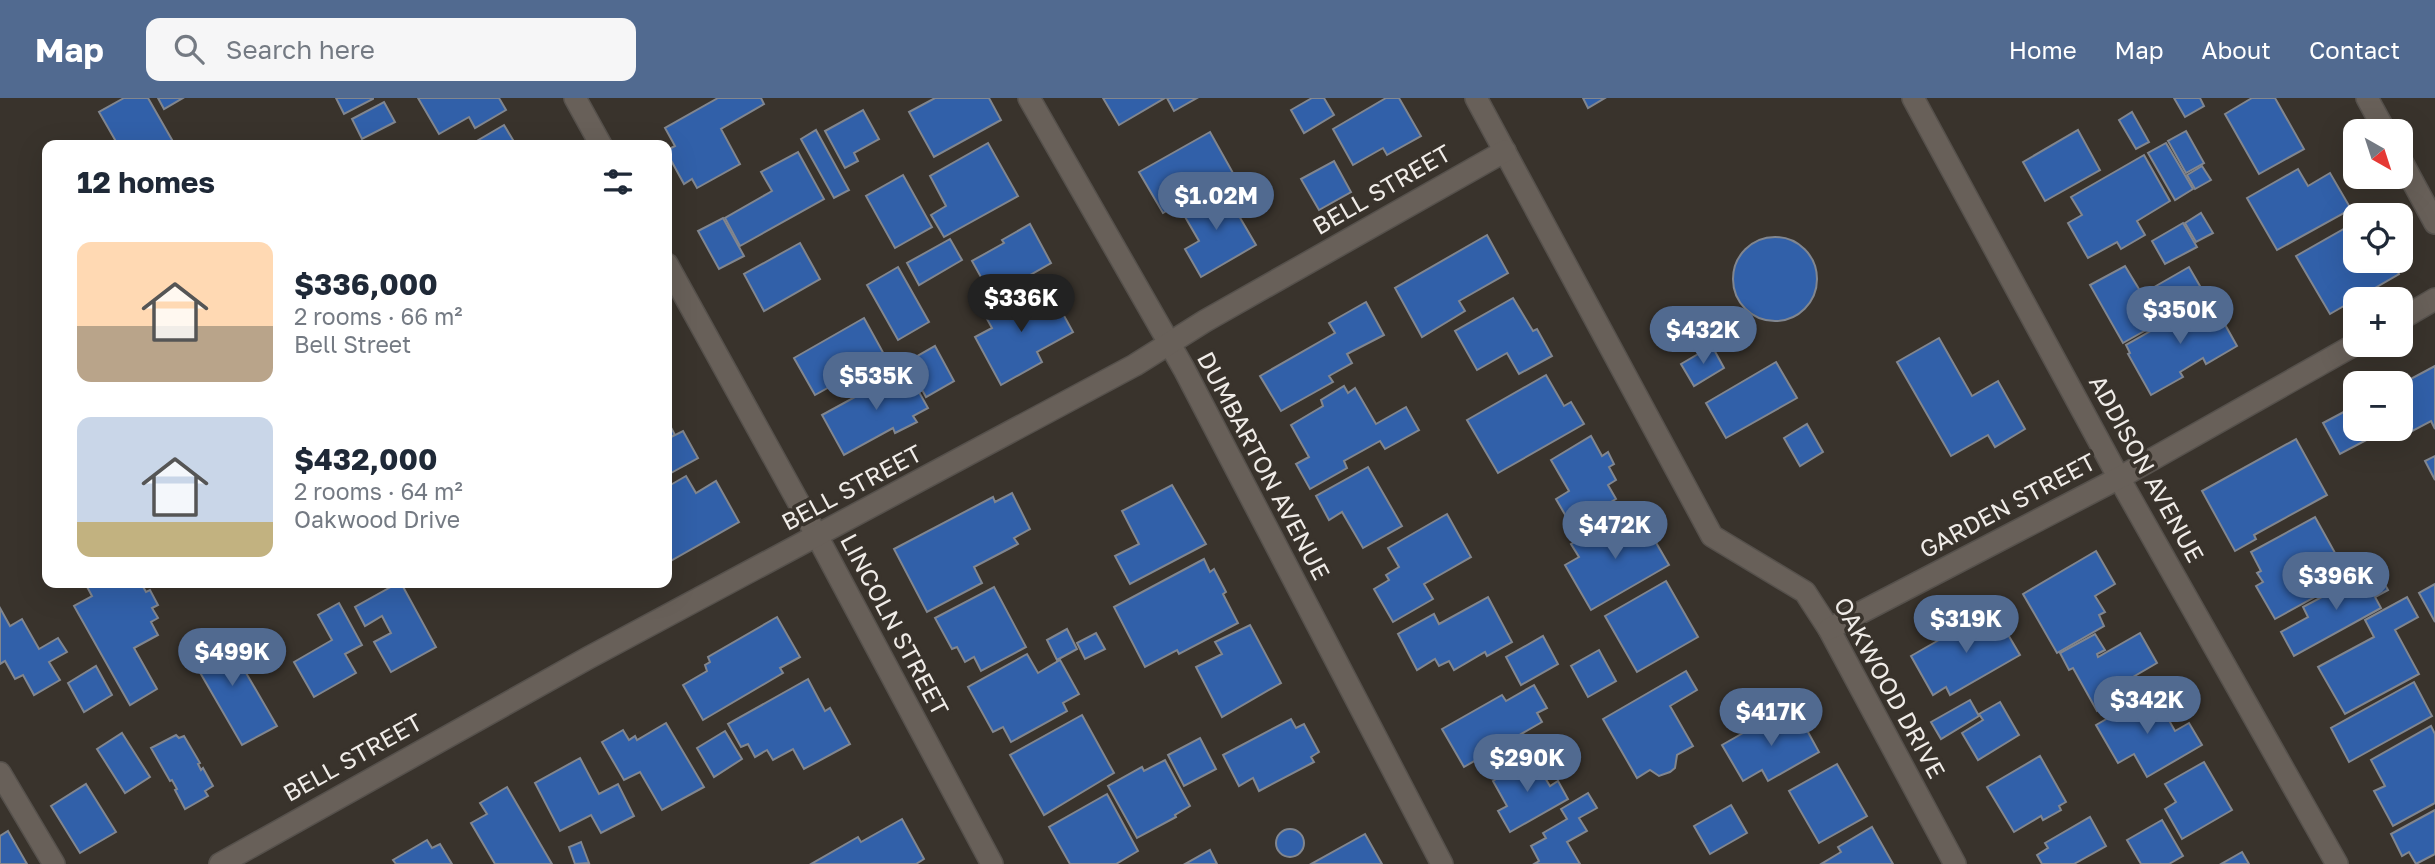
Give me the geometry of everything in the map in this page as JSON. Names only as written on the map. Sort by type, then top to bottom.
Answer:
[{"type":"street","points":[[575,98],[598,140]]},
{"type":"street","name":"DUMBARTON AVENUE","points":[[1029,98],[1184,369],[1442,864]]},
{"type":"street","name":"OAKWOOD DRIVE","points":[[1476,98],[1712,536],[1805,592],[1829,629],[1955,864]]},
{"type":"street","name":"ADDISON AVENUE","points":[[1913,98],[2119,478],[2337,864]]},
{"type":"street","points":[[2367,98],[2378,119]]},
{"type":"street","name":"BELL STREET","points":[[220,864],[565,671],[1135,365],[1205,321],[1505,151]]},
{"type":"street","points":[[2413,182],[2435,223]]},
{"type":"street","name":"LINCOLN STREET","points":[[672,273],[817,536],[992,864]]},
{"type":"street","points":[[2413,312],[2435,299]]},
{"type":"street","name":"GARDEN STREET","points":[[1829,629],[2119,478],[2343,351]]},
{"type":"street","points":[[0,773],[54,864]]},
{"type":"building","points":[[124,98],[148,98],[172,140],[115,140],[99,112]]},
{"type":"building","points":[[158,98],[183,98],[164,109]]},
{"type":"building","points":[[336,98],[373,98],[373,99],[344,114]]},
{"type":"building","points":[[418,98],[499,98],[506,110],[475,128],[469,117],[439,134]]},
{"type":"building","points":[[718,98],[761,98],[764,104],[721,129],[740,164],[697,188],[692,179],[684,184],[672,162],[672,148],[675,146],[665,128]]},
{"type":"building","points":[[935,98],[989,98],[1001,120],[934,157],[909,112]]},
{"type":"building","points":[[1103,98],[1165,98],[1119,125]]},
{"type":"building","points":[[1167,98],[1197,98],[1174,111]]},
{"type":"building","points":[[1312,98],[1324,98],[1334,115],[1304,133],[1291,110]]},
{"type":"building","points":[[1386,98],[1399,98],[1421,136],[1387,155],[1383,148],[1353,165],[1333,129]]},
{"type":"building","points":[[1583,98],[1605,98],[1588,108]]},
{"type":"building","points":[[2174,98],[2200,98],[2204,106],[2185,117]]},
{"type":"building","points":[[2252,98],[2275,98],[2304,149],[2259,174],[2225,114]]},
{"type":"building","points":[[384,102],[395,122],[362,139],[352,119]]},
{"type":"building","points":[[863,110],[879,139],[854,153],[858,161],[845,168],[825,131]]},
{"type":"building","points":[[2132,112],[2149,142],[2136,149],[2119,120]]},
{"type":"building","points":[[504,125],[513,140],[478,140]]},
{"type":"building","points":[[816,130],[849,190],[834,198],[801,139]]},
{"type":"building","points":[[2078,130],[2100,170],[2045,201],[2023,162]]},
{"type":"building","points":[[2186,131],[2204,163],[2186,173],[2168,141]]},
{"type":"building","points":[[1210,132],[1233,173],[1163,213],[1139,172]]},
{"type":"building","points":[[988,143],[1018,196],[944,237],[931,215],[946,206],[930,176]]},
{"type":"building","points":[[2166,143],[2193,189],[2175,200],[2148,153]]},
{"type":"building","points":[[798,152],[824,199],[740,246],[725,218],[772,191],[761,172]]},
{"type":"building","points":[[2144,155],[2170,201],[2137,221],[2145,235],[2121,249],[2117,242],[2088,258],[2068,223],[2082,215],[2071,197]]},
{"type":"building","points":[[1334,161],[1351,192],[1319,210],[1301,179]]},
{"type":"building","points":[[2202,166],[2211,180],[2195,189],[2187,175]]},
{"type":"building","points":[[2298,169],[2308,186],[2330,173],[2348,203],[2343,203],[2343,213],[2277,250],[2247,198]]},
{"type":"building","points":[[903,175],[932,227],[895,248],[866,196]]},
{"type":"building","points":[[1222,187],[1256,245],[1201,277],[1185,249],[1199,241],[1181,210]]},
{"type":"building","points":[[2201,213],[2213,233],[2196,242],[2185,223]]},
{"type":"building","points":[[723,218],[744,256],[719,269],[698,231]]},
{"type":"building","points":[[2183,223],[2197,247],[2165,264],[2152,241]]},
{"type":"building","points":[[1030,224],[1051,263],[992,297],[972,261]]},
{"type":"building","points":[[2343,229],[2343,273],[2399,274],[2377,287],[2343,287],[2343,306],[2330,314],[2296,256]]},
{"type":"building","points":[[1487,235],[1508,273],[1459,301],[1465,311],[1422,337],[1395,288]]},
{"type":"building","points":[[1775,237],[1791,240],[1805,249],[1814,263],[1817,279],[1814,295],[1805,309],[1791,318],[1775,321],[1759,318],[1745,309],[1736,295],[1733,279],[1736,263],[1745,249],[1759,240]]},
{"type":"building","points":[[950,239],[962,260],[919,285],[907,263]]},
{"type":"building","points":[[800,243],[820,279],[764,311],[744,274]]},
{"type":"building","points":[[2125,266],[2142,294],[2189,267],[2204,293],[2185,304],[2187,307],[2123,343],[2090,285]]},
{"type":"building","points":[[898,267],[929,322],[898,340],[867,285]]},
{"type":"building","points":[[1014,292],[1023,308],[1051,292],[1073,332],[1037,352],[1042,362],[1001,385],[975,337],[992,328],[982,310]]},
{"type":"building","points":[[1513,298],[1533,331],[1537,329],[1552,356],[1519,374],[1507,353],[1477,370],[1455,331]]},
{"type":"building","points":[[1366,302],[1384,335],[1347,354],[1352,363],[1329,376],[1333,382],[1281,411],[1260,376],[1335,333],[1329,323]]},
{"type":"building","points":[[2202,302],[2206,310],[2214,305],[2237,346],[2206,364],[2203,358],[2180,372],[2183,377],[2151,395],[2128,354],[2130,353],[2126,345]]},
{"type":"building","points":[[864,318],[885,356],[815,395],[794,358]]},
{"type":"building","points":[[1939,338],[1972,396],[1998,381],[2025,429],[1995,447],[1988,435],[1951,456],[1897,362]]},
{"type":"building","points":[[935,346],[954,381],[926,397],[907,362]]},
{"type":"building","points":[[1712,346],[1724,368],[1694,386],[1681,364]]},
{"type":"building","points":[[1776,362],[1797,398],[1726,438],[1706,403]]},
{"type":"building","points":[[2435,366],[2435,429],[2431,421],[2413,431],[2413,378]]},
{"type":"building","points":[[906,369],[928,408],[913,416],[917,422],[895,433],[893,428],[844,455],[822,415]]},
{"type":"building","points":[[1546,375],[1564,406],[1571,402],[1584,424],[1498,473],[1467,420]]},
{"type":"building","points":[[1344,386],[1348,393],[1355,388],[1376,424],[1406,407],[1419,430],[1385,449],[1380,441],[1344,461],[1347,468],[1310,489],[1296,464],[1309,457],[1291,425],[1323,406],[1321,400]]},
{"type":"building","points":[[2343,412],[2343,441],[2364,441],[2340,454],[2323,423]]},
{"type":"building","points":[[1807,424],[1823,452],[1800,466],[1784,438]]},
{"type":"building","points":[[683,431],[698,458],[672,472],[672,436]]},
{"type":"building","points":[[1591,436],[1602,456],[1608,452],[1614,464],[1609,467],[1616,480],[1608,485],[1616,499],[1571,525],[1556,499],[1569,491],[1551,460]]},
{"type":"building","points":[[2296,439],[2327,495],[2254,535],[2256,539],[2235,551],[2202,491]]},
{"type":"building","points":[[2435,456],[2435,480],[2425,461]]},
{"type":"building","points":[[1368,467],[1402,526],[1363,548],[1342,512],[1329,520],[1316,496]]},
{"type":"building","points":[[686,476],[696,493],[716,481],[739,522],[672,560],[672,484]]},
{"type":"building","points":[[1172,485],[1206,544],[1130,584],[1115,556],[1139,544],[1122,511]]},
{"type":"building","points":[[1012,493],[1030,529],[1014,538],[1018,544],[974,567],[982,583],[927,612],[894,549],[993,497],[995,502]]},
{"type":"building","points":[[1447,514],[1471,557],[1424,584],[1433,599],[1393,622],[1374,589],[1389,580],[1386,575],[1399,567],[1388,548]]},
{"type":"building","points":[[1640,515],[1669,565],[1591,610],[1565,565],[1579,557],[1571,544],[1609,522],[1613,531]]},
{"type":"building","points":[[2315,517],[2349,578],[2275,619],[2256,586],[2263,582],[2257,573],[2261,571],[2251,552]]},
{"type":"building","points":[[2096,551],[2115,584],[2095,596],[2105,612],[2099,615],[2104,626],[2057,653],[2023,594]]},
{"type":"building","points":[[1204,559],[1210,572],[1214,569],[1238,623],[1179,654],[1177,650],[1145,667],[1114,607]]},
{"type":"building","points":[[2376,568],[2388,590],[2375,597],[2381,608],[2294,656],[2281,632],[2308,617],[2303,607]]},
{"type":"building","points":[[1666,581],[1698,637],[1637,672],[1605,616]]},
{"type":"building","points":[[2435,584],[2435,622],[2419,593]]},
{"type":"building","points":[[994,587],[1026,647],[981,671],[974,657],[965,662],[957,647],[952,649],[935,618]]},
{"type":"building","points":[[88,588],[144,588],[146,592],[150,590],[158,605],[152,608],[158,618],[151,622],[158,635],[134,648],[157,689],[130,705],[74,606],[92,596]]},
{"type":"building","points":[[389,588],[404,588],[436,647],[391,672],[374,642],[391,633],[382,616],[365,626],[355,607]]},
{"type":"building","points":[[1488,597],[1512,642],[1487,656],[1485,652],[1454,670],[1449,661],[1439,666],[1435,659],[1417,670],[1398,634],[1434,614],[1439,624]]},
{"type":"building","points":[[2407,597],[2418,617],[2395,630],[2419,674],[2345,714],[2318,667],[2374,637],[2365,620]]},
{"type":"building","points":[[339,603],[362,645],[345,654],[356,673],[314,697],[294,662],[332,640],[318,615]]},
{"type":"building","points":[[0,608],[10,626],[22,619],[39,649],[58,638],[67,652],[49,662],[60,680],[34,695],[23,675],[15,679],[5,661],[0,664]]},
{"type":"building","points":[[1993,609],[2020,655],[1950,695],[1946,687],[1933,695],[1911,656]]},
{"type":"building","points":[[777,617],[800,657],[780,668],[783,673],[703,720],[683,685],[707,671],[705,665],[710,662],[708,657]]},
{"type":"building","points":[[1250,625],[1281,683],[1222,717],[1196,667],[1222,654],[1215,642]]},
{"type":"building","points":[[1067,629],[1077,649],[1057,660],[1047,640]]},
{"type":"building","points":[[221,630],[277,726],[242,745],[187,650]]},
{"type":"building","points":[[1096,633],[1105,649],[1085,659],[1077,643]]},
{"type":"building","points":[[2140,633],[2157,663],[2116,687],[2121,698],[2097,711],[2073,668],[2069,670],[2060,653],[2095,634],[2105,650],[2097,654],[2098,657]]},
{"type":"building","points":[[1543,636],[1558,664],[1521,685],[1506,657]]},
{"type":"building","points":[[1599,650],[1616,681],[1588,697],[1571,666]]},
{"type":"building","points":[[1027,654],[1038,673],[1060,660],[1079,694],[1063,703],[1067,711],[1011,742],[1003,727],[993,732],[968,687]]},
{"type":"building","points":[[96,666],[112,695],[84,712],[68,683]]},
{"type":"building","points":[[1686,671],[1697,690],[1670,706],[1693,746],[1677,755],[1675,768],[1670,772],[1659,776],[1650,770],[1637,778],[1603,719]]},
{"type":"building","points":[[808,679],[825,711],[830,708],[850,744],[804,769],[793,749],[773,760],[767,750],[755,757],[748,744],[741,747],[728,724]]},
{"type":"building","points":[[2414,682],[2432,716],[2349,762],[2331,728]]},
{"type":"building","points":[[1534,685],[1547,708],[1537,713],[1542,722],[1464,767],[1442,729],[1502,695],[1506,701]]},
{"type":"building","points":[[2153,692],[2175,731],[2189,723],[2202,745],[2147,777],[2134,754],[2118,763],[2096,725]]},
{"type":"building","points":[[1970,700],[1979,716],[1941,739],[1931,722]]},
{"type":"building","points":[[2000,702],[2019,735],[1978,760],[1962,733],[1983,720],[1979,714]]},
{"type":"building","points":[[1785,709],[1795,728],[1803,723],[1819,752],[1768,781],[1762,770],[1743,781],[1722,745]]},
{"type":"building","points":[[1082,715],[1114,773],[1044,815],[1010,755]]},
{"type":"building","points":[[1291,719],[1296,728],[1304,724],[1319,752],[1311,757],[1314,762],[1259,791],[1253,778],[1239,786],[1223,755]]},
{"type":"building","points":[[666,723],[704,787],[662,810],[640,772],[624,780],[602,742],[623,730],[629,740],[635,736],[637,740]]},
{"type":"building","points":[[2431,726],[2435,734],[2435,803],[2393,826],[2374,791],[2385,786],[2371,760]]},
{"type":"building","points":[[725,731],[742,759],[714,777],[697,748]]},
{"type":"building","points":[[122,733],[150,777],[125,793],[97,749]]},
{"type":"building","points":[[176,735],[179,738],[184,736],[200,763],[198,764],[201,770],[203,768],[213,786],[205,791],[208,796],[185,809],[172,780],[170,781],[151,748]]},
{"type":"building","points":[[1200,738],[1216,769],[1184,786],[1168,755]]},
{"type":"building","points":[[2040,756],[2066,802],[2059,806],[2061,810],[2043,820],[2041,816],[2014,832],[1987,787]]},
{"type":"building","points":[[580,758],[599,794],[618,784],[634,816],[601,833],[591,815],[560,831],[535,783]]},
{"type":"building","points":[[1533,758],[1550,786],[1558,781],[1568,799],[1510,832],[1498,811],[1507,806],[1493,781]]},
{"type":"building","points":[[1165,760],[1190,806],[1175,815],[1176,817],[1137,838],[1108,786],[1142,767],[1144,771]]},
{"type":"building","points":[[2204,762],[2232,810],[2182,839],[2165,809],[2176,802],[2165,784]]},
{"type":"building","points":[[1837,764],[1867,816],[1819,843],[1789,791]]},
{"type":"building","points":[[86,784],[116,832],[80,853],[51,806]]},
{"type":"building","points":[[507,787],[552,864],[495,864],[471,823],[487,814],[480,803]]},
{"type":"building","points":[[1588,793],[1597,808],[1579,818],[1587,831],[1567,842],[1580,864],[1534,864],[1539,861],[1531,846],[1546,838],[1543,833],[1567,819],[1561,809]]},
{"type":"building","points":[[1107,794],[1138,851],[1116,864],[1070,864],[1049,827]]},
{"type":"building","points":[[1731,805],[1747,833],[1710,854],[1694,826]]},
{"type":"building","points":[[2435,810],[2435,854],[2416,864],[2409,852],[2402,856],[2391,834]]},
{"type":"building","points":[[2090,817],[2106,846],[2074,864],[2042,864],[2037,855],[2048,848],[2045,843]]},
{"type":"building","points":[[902,819],[924,859],[916,864],[811,864],[858,837],[861,842]]},
{"type":"building","points":[[2162,820],[2183,856],[2169,864],[2141,864],[2127,840]]},
{"type":"building","points":[[1872,827],[1893,864],[1821,864],[1841,852],[1838,847]]},
{"type":"building","points":[[1290,829],[1300,833],[1304,843],[1300,853],[1290,857],[1280,853],[1276,843],[1280,833]]},
{"type":"building","points":[[8,831],[27,864],[0,864],[0,836]]},
{"type":"building","points":[[1365,834],[1382,864],[1311,864]]},
{"type":"building","points":[[427,840],[432,848],[440,844],[452,864],[396,864],[393,860]]},
{"type":"building","points":[[581,842],[589,863],[575,864],[569,847]]},
{"type":"building","points":[[1210,850],[1217,864],[1185,864]]},
{"type":"building","points":[[2242,852],[2249,864],[2221,864]]}]
